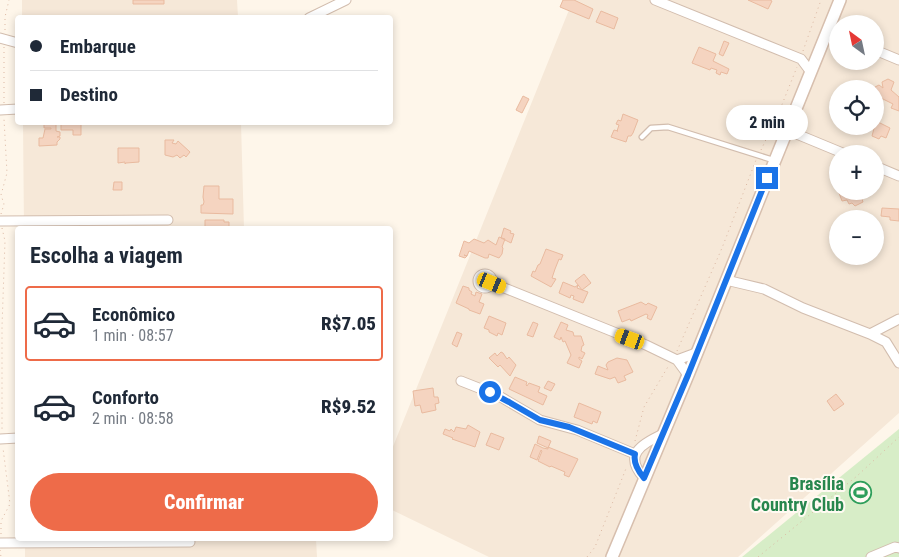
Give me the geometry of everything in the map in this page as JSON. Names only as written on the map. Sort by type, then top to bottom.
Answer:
[{"type":"street","points":[[315,15],[346,0]]},
{"type":"street","points":[[655,0],[801,59],[810,71]]},
{"type":"street","points":[[835,15],[837,1]]},
{"type":"street","points":[[612,557],[688,375],[810,71],[817,55],[829,37]]},
{"type":"street","points":[[0,38],[15,42]]},
{"type":"street","points":[[884,54],[899,60]]},
{"type":"street","points":[[801,59],[817,55]]},
{"type":"street","points":[[0,110],[15,109]]},
{"type":"street","points":[[787,130],[829,147]]},
{"type":"street","points":[[884,170],[899,176]]},
{"type":"street","points":[[0,222],[168,220]]},
{"type":"street","points":[[726,280],[764,289],[803,308],[870,334],[886,342],[899,363]]},
{"type":"street","points":[[492,283],[646,345],[675,359],[688,375]]},
{"type":"street","points":[[870,334],[899,318]]},
{"type":"street","points":[[675,359],[696,353]]},
{"type":"street","points":[[461,381],[500,396],[540,420],[569,427],[633,453]]},
{"type":"street","points":[[633,453],[663,434]]},
{"type":"street","points":[[1,439],[15,438]]},
{"type":"street","points":[[633,453],[636,467],[644,478]]},
{"type":"street","points":[[0,543],[190,542]]},
{"type":"street","points":[[872,557],[894,547],[899,548]]},
{"type":"lane","points":[[642,137],[651,128],[662,126],[774,160]]},
{"type":"path","points":[[587,557],[595,547],[633,453],[644,407],[675,359],[758,156],[801,59],[821,0]]},
{"type":"path","points":[[0,222],[5,241],[1,439],[7,468],[10,504],[1,521],[1,557]]},
{"type":"path","points":[[758,557],[857,476],[899,437]]},
{"type":"shaded area","points":[[22,0],[237,0],[238,15],[22,15]]},
{"type":"shaded area","points":[[573,0],[899,0],[899,413],[738,557],[489,557],[393,510],[393,447]]},
{"type":"shaded area","points":[[23,125],[241,125],[244,226],[24,226]]},
{"type":"shaded area","points":[[25,541],[316,541],[317,557],[25,557]]},
{"type":"green space","name":"Brasília Country Club","points":[[899,429],[899,557],[742,557]]},
{"type":"building","points":[[133,0],[164,0],[164,4],[133,4]]},
{"type":"building","points":[[563,0],[574,0],[593,9],[589,19],[560,7]]},
{"type":"building","points":[[748,0],[770,0],[772,1],[768,9]]},
{"type":"building","points":[[601,11],[618,18],[614,29],[596,22]]},
{"type":"building","points":[[724,41],[729,43],[723,56],[719,54]]},
{"type":"building","points":[[699,47],[716,54],[713,61],[729,69],[727,74],[721,72],[720,75],[716,73],[717,70],[711,68],[710,70],[692,63]]},
{"type":"building","points":[[888,79],[894,82],[891,90],[899,97],[899,111],[891,108],[893,104],[884,100],[884,81]]},
{"type":"building","points":[[523,96],[529,99],[522,113],[516,110]]},
{"type":"building","points":[[623,114],[638,120],[633,133],[631,136],[628,136],[626,142],[611,137],[614,130],[617,131],[619,125],[616,124],[618,120],[621,121]]},
{"type":"building","points":[[44,125],[56,125],[56,131],[60,132],[60,136],[57,137],[60,137],[60,139],[57,145],[39,146],[39,138],[43,138],[45,129],[51,129],[44,128]]},
{"type":"building","points":[[61,125],[81,125],[81,135],[73,135],[73,130],[61,130]]},
{"type":"building","points":[[884,125],[890,128],[886,138],[881,136],[879,139],[872,136],[884,135]]},
{"type":"building","points":[[165,140],[174,140],[172,143],[176,144],[178,141],[190,152],[186,157],[184,155],[180,158],[177,155],[173,157],[165,155]]},
{"type":"building","points":[[118,148],[139,148],[139,162],[118,163]]},
{"type":"building","points":[[114,182],[122,182],[122,190],[113,190]]},
{"type":"building","points":[[204,186],[219,186],[219,199],[233,199],[233,214],[201,213],[201,205],[204,202]]},
{"type":"building","points":[[847,200],[862,200],[863,202],[855,206],[852,203],[849,204]]},
{"type":"building","points":[[882,208],[899,209],[899,221],[890,220],[890,217],[884,216],[884,210],[882,210]]},
{"type":"building","points":[[205,220],[224,220],[224,222],[229,222],[229,226],[205,226]]},
{"type":"building","points":[[504,228],[514,234],[511,243],[501,238]]},
{"type":"building","points":[[499,237],[505,239],[502,254],[499,258],[489,254],[488,258],[485,258],[469,251],[465,258],[459,256],[464,241],[469,243],[474,239],[484,243],[488,240],[496,245]]},
{"type":"building","points":[[546,249],[563,255],[555,269],[552,278],[556,279],[551,287],[531,276],[540,264]]},
{"type":"building","points":[[584,274],[591,283],[582,290],[575,281]]},
{"type":"building","points":[[563,282],[575,287],[578,285],[577,288],[588,292],[583,303],[573,299],[574,296],[571,295],[570,298],[559,293]]},
{"type":"building","points":[[463,286],[469,288],[472,292],[471,294],[475,296],[476,292],[482,294],[479,302],[484,304],[480,314],[456,303]]},
{"type":"building","points":[[641,302],[657,307],[651,320],[647,318],[648,315],[646,314],[631,321],[630,319],[622,322],[618,311]]},
{"type":"building","points":[[489,316],[506,323],[502,335],[498,333],[497,336],[484,328]]},
{"type":"building","points":[[533,322],[538,324],[533,337],[527,335]]},
{"type":"building","points":[[561,322],[568,325],[566,330],[573,332],[574,336],[581,336],[584,345],[581,351],[585,353],[582,359],[579,357],[582,361],[579,368],[567,363],[571,355],[565,341],[563,342],[561,337],[560,340],[554,337]]},
{"type":"building","points":[[457,332],[462,334],[457,347],[452,344]]},
{"type":"building","points":[[501,352],[516,365],[510,376],[500,365],[498,367],[489,358],[495,353],[497,356]]},
{"type":"building","points":[[617,358],[627,360],[633,372],[624,376],[626,380],[618,383],[615,377],[610,379],[595,374],[598,366],[608,370],[606,365],[608,362]]},
{"type":"building","points":[[515,377],[527,382],[527,386],[529,383],[540,387],[538,392],[547,396],[543,405],[509,389]]},
{"type":"building","points":[[548,381],[555,384],[551,391],[544,388]]},
{"type":"building","points":[[433,388],[434,397],[438,397],[439,403],[435,404],[436,410],[422,413],[420,405],[415,406],[413,391]]},
{"type":"building","points":[[836,394],[844,404],[834,411],[827,401]]},
{"type":"building","points":[[579,403],[601,412],[597,423],[593,421],[592,424],[574,417]]},
{"type":"building","points":[[468,425],[480,432],[475,447],[443,434],[445,429],[450,431],[451,429],[454,432],[456,427],[466,429]]},
{"type":"building","points":[[491,433],[504,438],[499,450],[486,445]]},
{"type":"building","points":[[539,436],[551,441],[548,448],[537,443]]},
{"type":"building","points":[[535,444],[578,459],[569,477],[564,475],[565,472],[538,461],[541,450],[537,460],[530,457]]},
{"type":"place","name":"Brasília Country Club","points":[[860,493]]},
{"type":"route","points":[[490,392],[547,423],[569,427],[635,454],[636,467],[644,478],[688,375],[767,178]]}]
